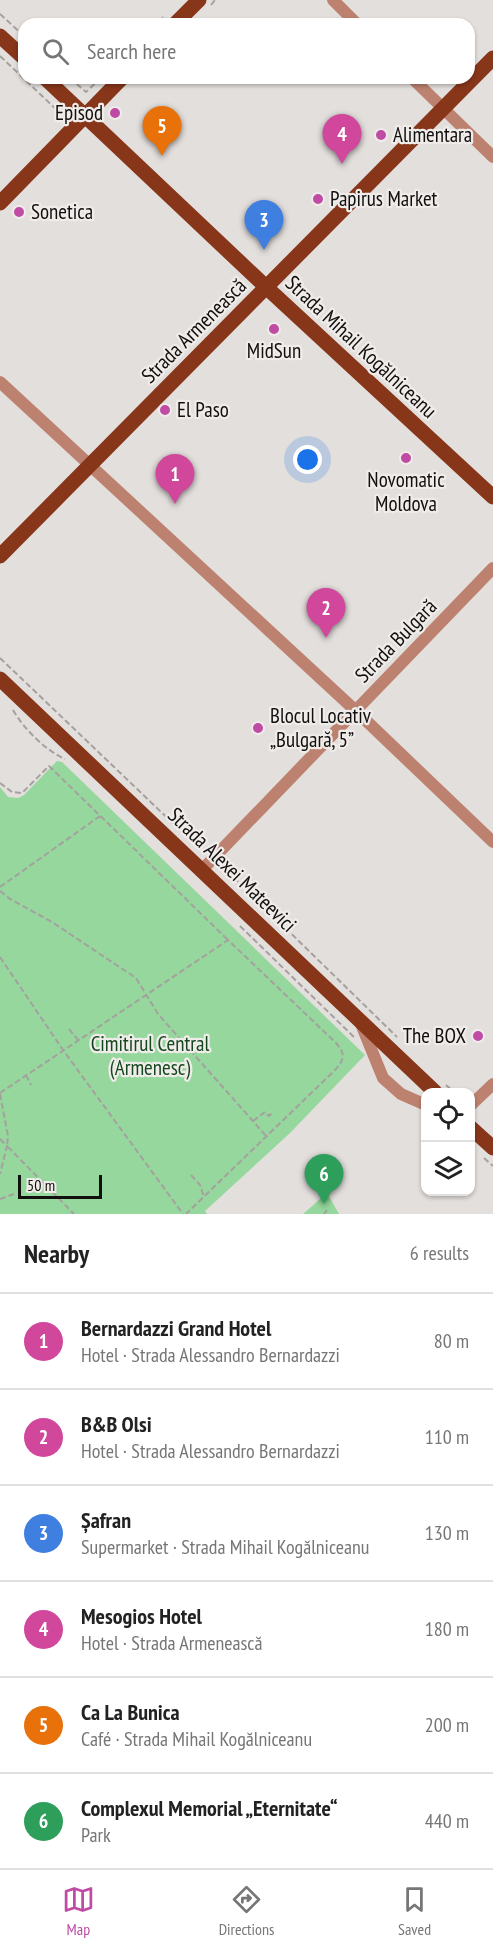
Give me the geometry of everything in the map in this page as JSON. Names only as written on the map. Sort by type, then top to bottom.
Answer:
[{"type":"main road","points":[[182,18],[199,0]]},
{"type":"main road","points":[[0,36],[18,52]]},
{"type":"main road","name":"Strada Armenească","points":[[475,77],[493,58]]},
{"type":"main road","name":"Strada Mihail Kogălniceanu","points":[[51,84],[493,497]]},
{"type":"main road","points":[[0,203],[116,84]]},
{"type":"main road","name":"Strada Armenească","points":[[0,556],[468,84]]},
{"type":"main road","name":"Strada Alexei Mateevici","points":[[0,679],[359,1020],[440,1088]]},
{"type":"main road","points":[[475,1131],[493,1148]]},
{"type":"street","points":[[333,0],[351,18]]},
{"type":"street","points":[[418,84],[493,157]]},
{"type":"street","points":[[0,382],[356,711],[493,842]]},
{"type":"street","name":"Strada Bulgară","points":[[202,870],[493,568]]},
{"type":"street","points":[[359,1020],[383,1078],[401,1094],[421,1103]]},
{"type":"street","points":[[475,1102],[493,1084]]},
{"type":"path","points":[[0,14],[18,30]]},
{"type":"path","points":[[0,56],[18,73]]},
{"type":"path","points":[[29,84],[60,113]]},
{"type":"path","points":[[77,84],[86,92],[95,84]]},
{"type":"path","points":[[0,658],[181,831]]},
{"type":"path","points":[[0,783],[12,792],[22,793],[49,766],[335,1042],[344,1056],[334,1071],[185,1214],[63,1050],[0,957]]},
{"type":"path","points":[[100,816],[0,889],[10,899],[52,922],[136,978],[158,1014],[267,1137]]},
{"type":"path","points":[[213,858],[405,1044]]},
{"type":"path","points":[[0,1174],[8,1136],[0,1093],[228,940]]},
{"type":"path","points":[[69,1029],[78,1040]]},
{"type":"path","points":[[26,1076],[31,1085]]},
{"type":"path","points":[[253,1121],[265,1112],[269,1116],[273,1112]]},
{"type":"path","points":[[0,1139],[74,1214]]},
{"type":"path","points":[[191,1175],[200,1185],[204,1197]]},
{"type":"path","points":[[0,1199],[14,1194]]},
{"type":"path","points":[[324,1214],[327,1210]]},
{"type":"green space","name":"Cimitirul Central (Armenesc)","points":[[57,761],[62,762],[365,1055],[290,1133],[205,1211],[207,1214],[0,1214],[0,787],[8,797],[18,798],[24,795]]},
{"type":"green space","points":[[327,1193],[339,1214],[303,1214]]},
{"type":"place","name":"Episod","points":[[115,113]]},
{"type":"place","name":"Alimentara","points":[[381,135]]},
{"type":"place","name":"Ca La Bunica","points":[[162,156]]},
{"type":"place","name":"Mesogios Hotel","points":[[342,164]]},
{"type":"place","name":"Papirus Market","points":[[318,199]]},
{"type":"place","name":"Sonetica","points":[[19,212]]},
{"type":"place","name":"Șafran","points":[[264,250]]},
{"type":"place","name":"MidSun","points":[[274,329]]},
{"type":"place","name":"El Paso","points":[[165,410]]},
{"type":"place","name":"Novomatic Moldova","points":[[406,458]]},
{"type":"place","name":"Bernardazzi Grand Hotel","points":[[175,504]]},
{"type":"place","name":"B&B Olsi","points":[[326,638]]},
{"type":"place","name":"Blocul Locativ „Bulgară, 5”","points":[[258,728]]},
{"type":"place","name":"The BOX","points":[[478,1036]]},
{"type":"place","name":"Complexul Memorial „Eternitate“","points":[[324,1204]]}]
